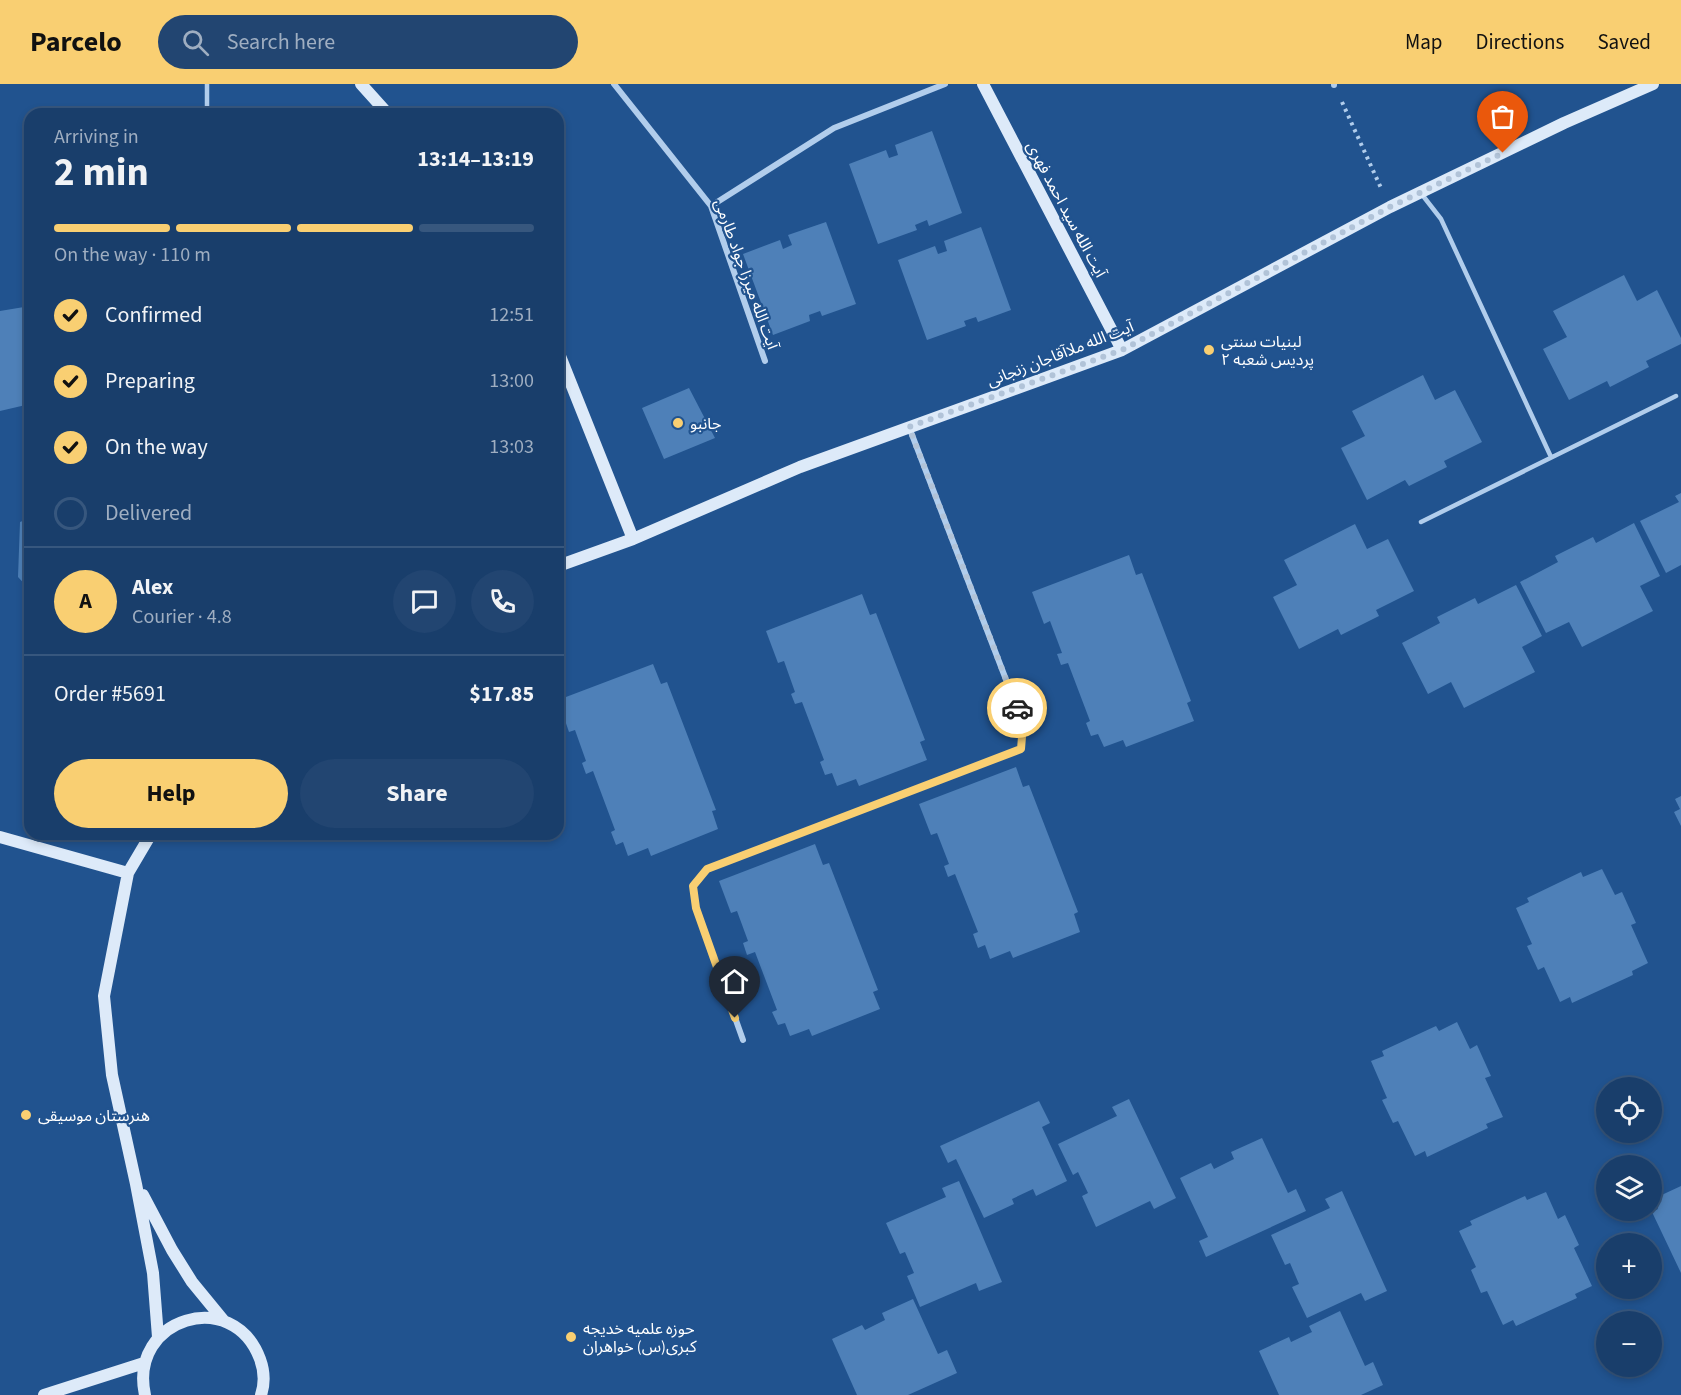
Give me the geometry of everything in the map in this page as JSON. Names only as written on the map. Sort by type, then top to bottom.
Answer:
[{"type":"main road","points":[[361,84],[383,108]]},
{"type":"main road","name":"آیت الله سید احمد فهری","points":[[983,84],[1122,350]]},
{"type":"main road","name":"آیت الله ملاآقاجان زنجانی","points":[[564,564],[633,539],[800,467],[1122,350],[1390,207],[1564,123],[1653,84]]},
{"type":"main road","points":[[564,366],[633,539]]},
{"type":"main road","points":[[0,837],[128,873]]},
{"type":"main road","points":[[147,840],[128,873],[104,996],[112,1075],[153,1273],[158,1337]]},
{"type":"main road","points":[[136,1184],[192,1282],[224,1321],[242,1332],[256,1348],[263,1368],[261,1395]]},
{"type":"main road","points":[[145,1395],[142,1383],[144,1363],[158,1337],[183,1321],[203,1317],[224,1321]]},
{"type":"main road","points":[[44,1395],[144,1363]]},
{"type":"street","name":"آیت الله میرزا جواد طارمی","points":[[614,84],[711,206],[765,361]]},
{"type":"street","points":[[711,206],[834,128],[945,84]]},
{"type":"street","points":[[743,1040],[696,908],[693,886],[707,869],[1021,749],[1023,724],[909,427]]},
{"type":"lane","points":[[207,84],[207,108]]},
{"type":"lane","points":[[1420,192],[1441,219],[1551,458]]},
{"type":"lane","points":[[1421,522],[1676,396]]},
{"type":"path","points":[[1334,85],[1390,207]]},
{"type":"building","points":[[932,131],[962,213],[929,226],[927,220],[915,225],[917,230],[878,244],[849,164],[886,150],[889,158],[898,155],[895,145]]},
{"type":"building","points":[[826,222],[856,304],[822,316],[820,311],[809,315],[810,321],[773,335],[743,254],[780,240],[783,249],[792,245],[788,235]]},
{"type":"building","points":[[981,227],[1011,310],[978,322],[976,317],[964,321],[966,326],[927,340],[898,260],[935,246],[938,254],[947,251],[944,241]]},
{"type":"building","points":[[1624,275],[1637,301],[1657,290],[1681,338],[1681,344],[1646,361],[1649,367],[1610,387],[1607,381],[1569,400],[1543,349],[1567,337],[1553,311]]},
{"type":"building","points":[[24,307],[24,405],[0,411],[0,311]]},
{"type":"building","points":[[1423,375],[1435,400],[1455,390],[1482,442],[1444,461],[1447,467],[1409,486],[1405,480],[1367,500],[1341,448],[1365,436],[1352,411]]},
{"type":"building","name":"جانبو","points":[[689,388],[715,438],[664,459],[642,408]]},
{"type":"building","points":[[1681,493],[1681,565],[1666,573],[1640,521],[1679,502],[1675,496]]},
{"type":"building","points":[[24,520],[24,584],[18,577],[20,522]]},
{"type":"building","points":[[1634,523],[1660,576],[1640,586],[1653,611],[1582,647],[1569,622],[1546,633],[1520,582],[1558,562],[1555,556],[1593,537],[1596,543]]},
{"type":"building","points":[[1355,524],[1367,549],[1388,539],[1414,591],[1376,610],[1379,616],[1341,635],[1338,629],[1299,649],[1273,597],[1297,585],[1284,560]]},
{"type":"building","points":[[1129,555],[1136,575],[1142,573],[1191,701],[1187,703],[1194,721],[1126,747],[1123,740],[1104,747],[1098,734],[1091,736],[1086,723],[1090,721],[1068,663],[1061,665],[1057,654],[1062,653],[1050,621],[1044,624],[1032,592]]},
{"type":"building","points":[[1516,585],[1542,636],[1522,647],[1535,672],[1464,708],[1451,682],[1428,694],[1402,643],[1440,623],[1437,617],[1475,598],[1478,604]]},
{"type":"building","points":[[862,594],[870,615],[876,613],[925,740],[920,742],[927,760],[859,786],[856,779],[837,786],[832,773],[825,775],[820,762],[824,760],[802,702],[795,704],[791,694],[795,692],[784,661],[778,663],[766,631]]},
{"type":"building","points":[[653,664],[661,684],[667,682],[716,810],[712,811],[718,829],[651,856],[648,848],[628,856],[623,842],[616,845],[611,832],[615,830],[593,771],[586,774],[582,763],[586,761],[575,730],[569,732],[564,717],[564,698]]},
{"type":"building","points":[[1016,767],[1023,787],[1029,785],[1078,912],[1074,914],[1080,932],[1013,958],[1010,951],[990,959],[985,945],[978,948],[973,934],[978,932],[955,874],[948,877],[944,866],[949,864],[937,833],[931,835],[919,804]]},
{"type":"building","points":[[1681,796],[1681,826],[1674,812],[1680,809],[1675,799]]},
{"type":"building","points":[[815,844],[823,865],[829,863],[878,990],[873,992],[880,1009],[812,1036],[809,1029],[790,1036],[785,1023],[778,1025],[772,1012],[777,1010],[755,952],[747,955],[743,943],[748,941],[737,911],[731,913],[719,881]]},
{"type":"building","points":[[1602,869],[1615,895],[1622,892],[1636,923],[1631,925],[1648,963],[1632,971],[1633,975],[1572,1003],[1570,997],[1560,1002],[1544,967],[1538,970],[1527,946],[1532,944],[1516,908],[1529,902],[1527,898],[1581,872],[1583,877]]},
{"type":"building","points":[[1457,1022],[1470,1049],[1477,1045],[1491,1076],[1485,1078],[1503,1117],[1486,1124],[1488,1128],[1427,1157],[1425,1151],[1415,1156],[1398,1121],[1393,1123],[1382,1100],[1387,1098],[1371,1061],[1384,1056],[1382,1051],[1436,1026],[1439,1031]]},
{"type":"building","points":[[1129,1099],[1176,1198],[1154,1209],[1150,1201],[1096,1227],[1082,1196],[1088,1193],[1078,1172],[1073,1175],[1058,1144],[1117,1116],[1112,1107]]},
{"type":"building","points":[[1039,1101],[1050,1123],[1042,1127],[1067,1181],[1036,1196],[1033,1189],[1012,1199],[1014,1204],[984,1218],[956,1159],[948,1163],[940,1146]]},
{"type":"building","points":[[1262,1138],[1288,1193],[1296,1189],[1306,1211],[1206,1257],[1199,1241],[1208,1237],[1180,1178],[1211,1163],[1214,1169],[1234,1159],[1231,1152]]},
{"type":"building","points":[[959,1181],[1002,1282],[979,1291],[976,1283],[920,1307],[907,1276],[914,1273],[905,1252],[900,1254],[886,1223],[946,1197],[942,1188]]},
{"type":"building","points":[[1681,1186],[1681,1273],[1656,1221],[1662,1221],[1662,1195]]},
{"type":"building","points":[[1342,1191],[1387,1291],[1365,1301],[1361,1293],[1307,1318],[1292,1287],[1299,1284],[1290,1263],[1285,1265],[1271,1235],[1330,1208],[1325,1199]]},
{"type":"building","points":[[1546,1192],[1558,1219],[1565,1215],[1579,1245],[1574,1248],[1592,1286],[1575,1294],[1577,1298],[1516,1326],[1513,1320],[1503,1325],[1487,1291],[1481,1293],[1471,1270],[1476,1267],[1459,1231],[1472,1225],[1470,1221],[1525,1196],[1527,1200]]},
{"type":"building","points":[[913,1299],[938,1354],[947,1350],[957,1373],[908,1395],[857,1395],[832,1339],[862,1325],[865,1330],[885,1320],[882,1313]]},
{"type":"building","points":[[1340,1311],[1365,1366],[1373,1362],[1383,1385],[1361,1395],[1279,1395],[1259,1351],[1289,1337],[1291,1342],[1312,1332],[1309,1326]]},
{"type":"way so far","points":[[1017,708],[909,427],[1122,350],[1390,207],[1503,153]]},
{"type":"place","name":"لبنیات سنتی پردیس شعبه ۲","points":[[1209,350]]},
{"type":"place","name":"جانبو","points":[[678,423]]},
{"type":"place","name":"هنرستان موسیقی","points":[[26,1115]]},
{"type":"place","name":"حوزه علمیه خدیجه کبری(س) خواهران","points":[[571,1337]]},
{"type":"route","points":[[735,1018],[696,908],[693,886],[707,869],[1021,749],[1023,724],[1017,708]]}]
